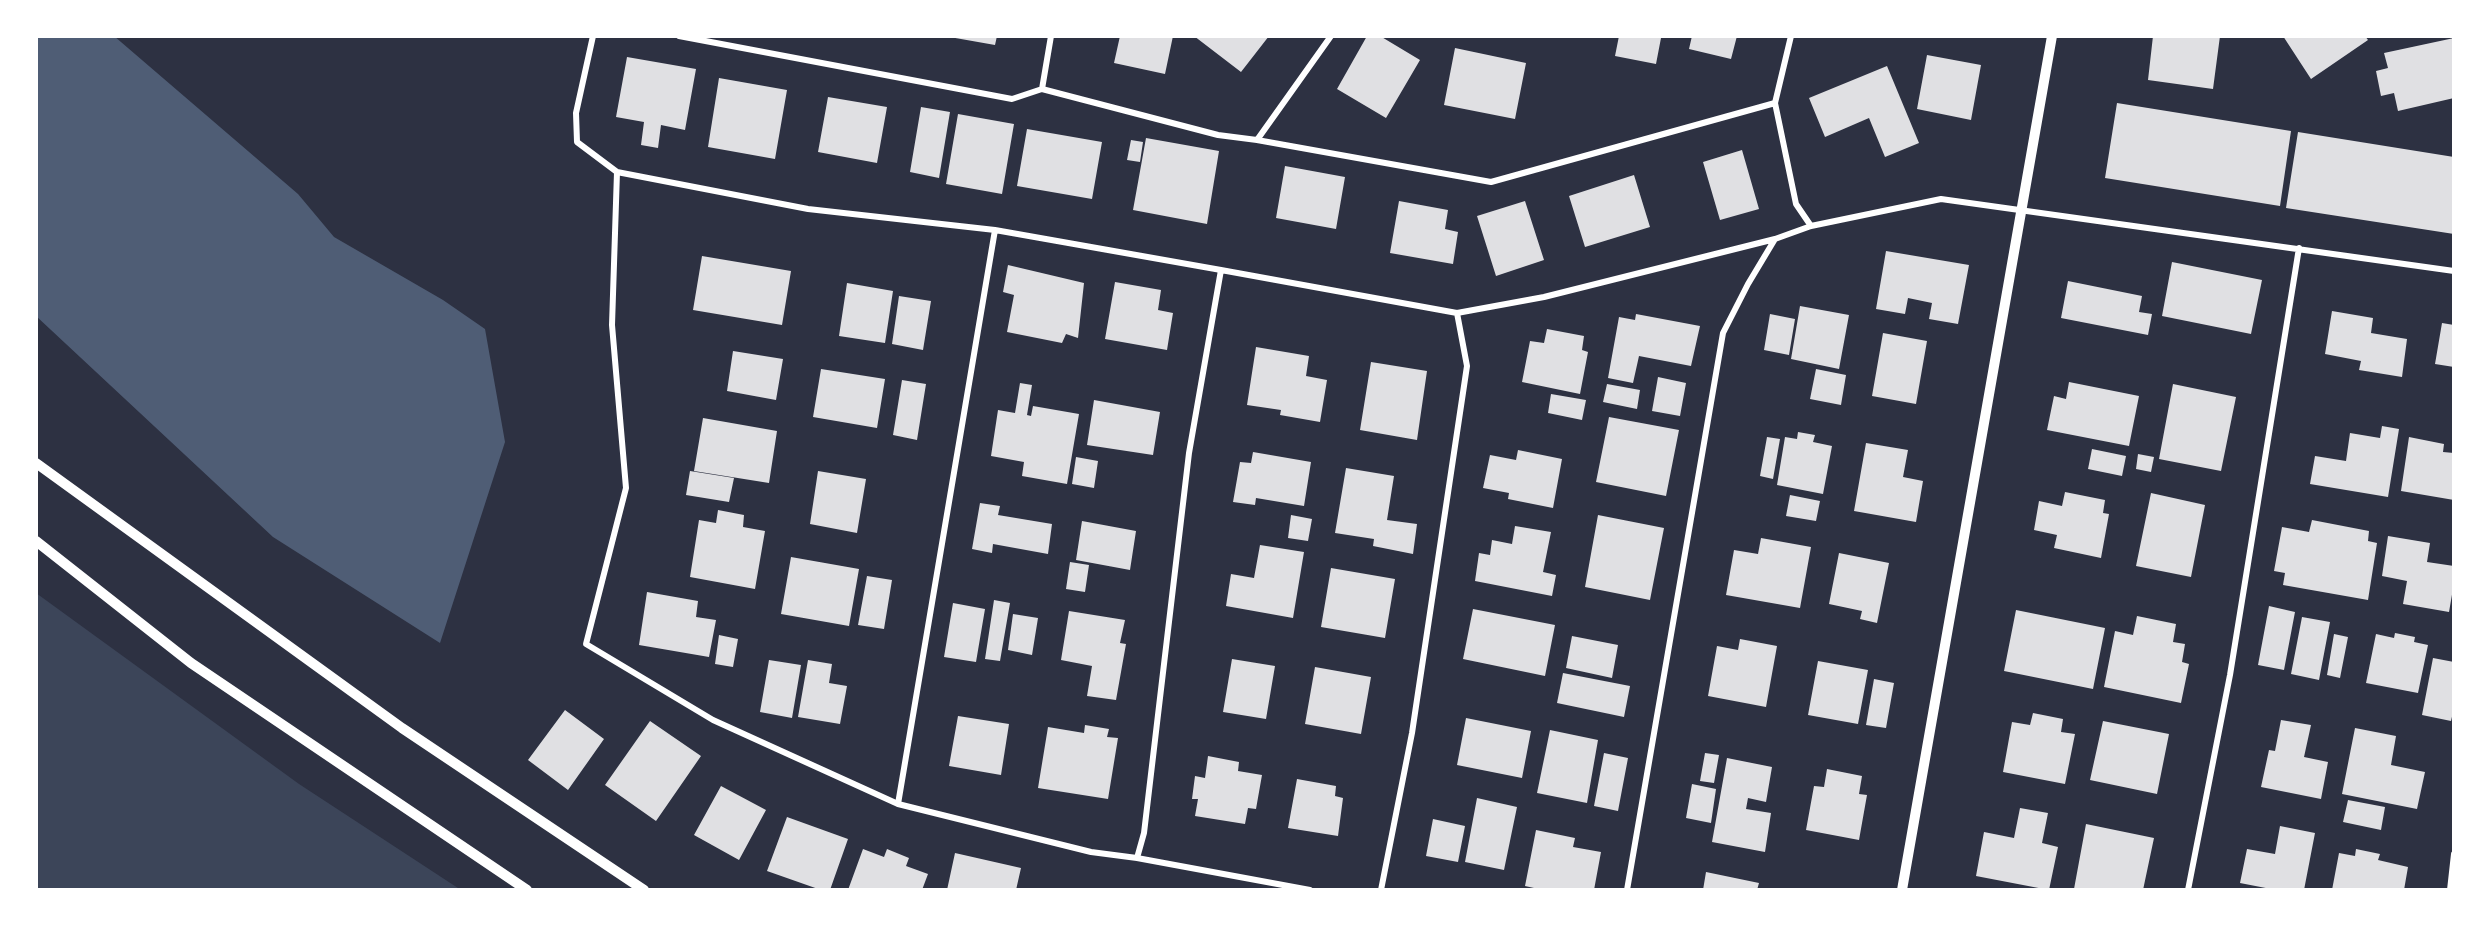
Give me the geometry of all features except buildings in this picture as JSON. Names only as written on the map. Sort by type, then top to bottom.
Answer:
[{"type":"street","points":[[593,36],[576,113],[577,142],[617,172],[808,209],[995,230],[1457,312],[1544,297],[1775,239],[1810,226],[1941,200],[2454,271]]},
{"type":"street","points":[[679,36],[1012,99],[1042,89],[1218,135],[1491,182],[1775,103]]},
{"type":"street","points":[[1042,89],[1051,36]]},
{"type":"street","points":[[1257,140],[1331,36]]},
{"type":"street","points":[[1791,36],[1775,103],[1796,204],[1810,226]]},
{"type":"street","points":[[1902,890],[2052,36]]},
{"type":"street","points":[[617,172],[612,324],[626,488],[586,644],[713,720],[898,804],[1091,852],[1137,858],[1310,890]]},
{"type":"street","points":[[898,804],[995,230]]},
{"type":"street","points":[[1627,890],[1723,333],[1748,284],[1775,239]]},
{"type":"street","points":[[2188,890],[2230,675],[2299,248]]},
{"type":"street","points":[[1137,858],[1144,833],[1189,453],[1221,270]]},
{"type":"street","points":[[1382,890],[1412,733],[1467,366],[1457,312]]},
{"type":"street","points":[[36,463],[402,728],[644,890]]},
{"type":"street","points":[[36,541],[191,663],[527,890]]},
{"type":"street","points":[[2450,890],[2454,854]]},
{"type":"shaded area","points":[[36,36],[114,36],[298,194],[334,237],[443,300],[485,329],[505,442],[440,643],[273,537],[36,316]]},
{"type":"shaded area","points":[[36,593],[299,784],[461,890],[36,890]]}]
